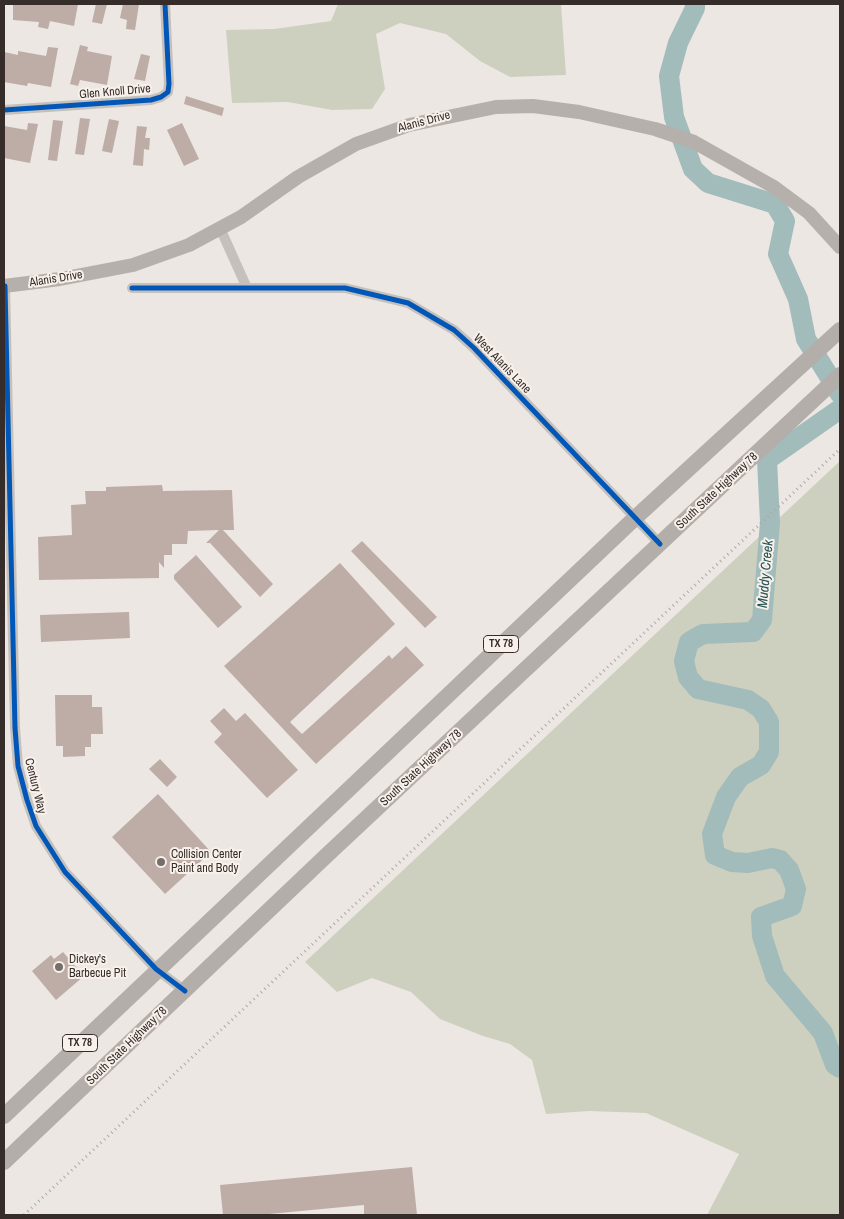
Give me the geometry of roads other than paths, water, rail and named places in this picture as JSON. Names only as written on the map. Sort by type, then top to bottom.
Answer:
[{"type":"main road","name":"Alanis Drive","points":[[4,286],[60,279],[132,266],[189,245],[241,217],[298,177],[356,144],[409,125],[457,113],[496,107],[533,106],[579,112],[655,130],[694,142],[774,187],[810,214],[840,246]]},
{"type":"main road","name":"TX 78","points":[[4,1116],[156,969],[634,518],[835,335]]},
{"type":"main road","name":"South State Highway 78","points":[[4,1162],[840,375]]},
{"type":"street","name":"Glen Knoll Drive","points":[[4,110],[151,100],[161,97],[168,92],[169,84],[165,4]]},
{"type":"street","points":[[220,228],[247,288]]},
{"type":"street","name":"Century Way","points":[[4,286],[15,728],[18,766],[36,826],[53,855],[79,890],[156,969],[185,991]]},
{"type":"street","name":"West Alanis Lane","points":[[132,288],[345,288],[408,303],[454,330],[474,348],[660,544]]},
{"type":"waterway","name":"Muddy Creek","points":[[695,4],[695,8],[678,43],[669,76],[674,117],[693,169],[708,183],[775,204],[785,221],[778,254],[798,299],[806,339],[840,394]]},
{"type":"waterway","name":"Muddy Creek","points":[[840,409],[767,460],[770,522],[762,620],[753,632],[703,634],[689,642],[684,661],[688,677],[698,689],[748,700],[761,709],[769,722],[769,752],[761,765],[740,777],[726,797],[712,834],[715,855],[732,862],[748,863],[772,858],[780,860],[789,870],[796,889],[792,906],[761,917],[762,936],[775,976],[823,1033],[835,1065],[840,1068]]},
{"type":"railway","points":[[24,1215],[840,449]]},
{"type":"place","name":"Collision Center Paint and Body","points":[[161,862]]},
{"type":"place","name":"Dickey's Barbecue Pit","points":[[59,967]]}]
